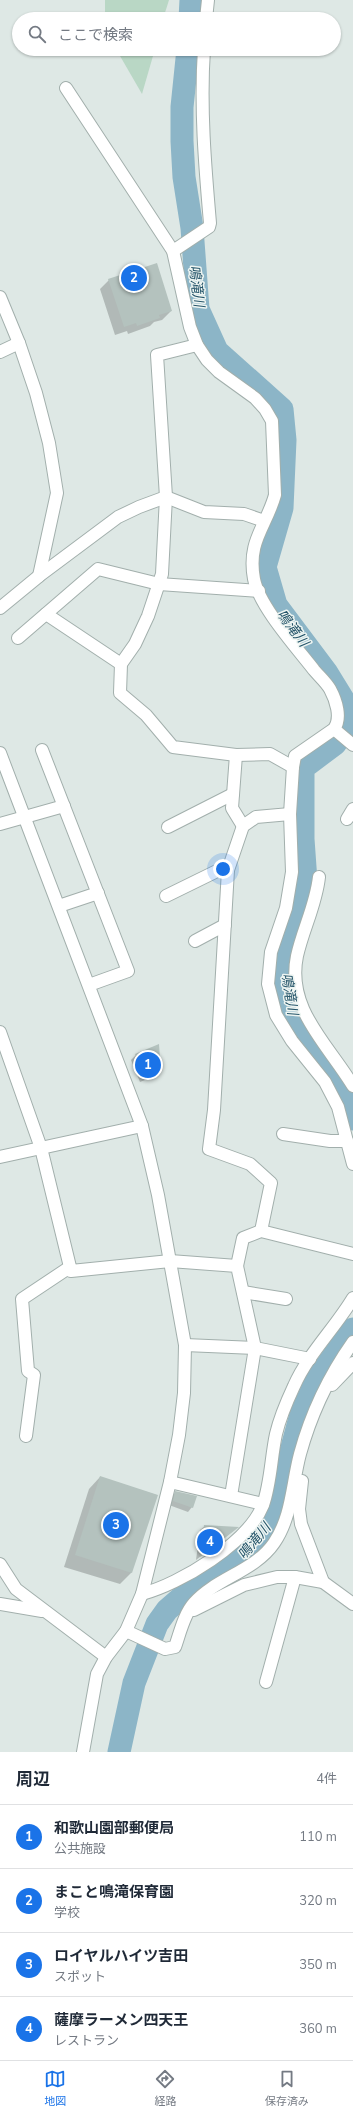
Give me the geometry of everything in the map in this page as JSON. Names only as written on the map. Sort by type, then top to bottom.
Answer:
[{"type":"street","points":[[207,12],[208,0]]},
{"type":"street","points":[[173,252],[209,227],[210,223],[205,165],[204,56]]},
{"type":"street","points":[[66,88],[173,252],[190,327],[197,345],[207,360],[219,372],[255,398],[265,409],[272,421],[275,495],[272,506],[255,541],[252,557],[254,580],[259,592],[293,643],[330,689],[338,713],[338,723],[336,731],[296,756],[292,767],[290,814],[292,872],[286,908],[271,952],[268,984],[276,1016],[292,1041],[325,1082],[338,1107],[353,1164]]},
{"type":"street","points":[[0,297],[19,343],[36,393],[47,436],[57,493],[39,576]]},
{"type":"street","points":[[0,352],[19,343]]},
{"type":"street","points":[[197,345],[157,355],[166,497],[162,574],[148,616],[135,644],[121,664],[120,693],[146,714],[173,747],[236,755],[270,754],[292,767]]},
{"type":"street","points":[[0,608],[39,576],[118,517],[166,497],[204,512],[244,514],[264,521]]},
{"type":"street","points":[[18,638],[98,569],[159,584],[259,592]]},
{"type":"street","points":[[46,614],[121,664]]},
{"type":"street","points":[[336,731],[350,743]]},
{"type":"street","points":[[42,750],[128,971],[89,985]]},
{"type":"street","points":[[0,753],[142,1126],[170,1261],[185,1345],[184,1393],[179,1435],[170,1482],[142,1594],[126,1631],[106,1657],[97,1674],[83,1752]]},
{"type":"street","points":[[236,755],[232,808],[243,826]]},
{"type":"street","points":[[168,827],[233,794]]},
{"type":"street","points":[[0,824],[64,806]]},
{"type":"street","points":[[261,1231],[271,1183],[250,1164],[209,1149],[214,1110],[228,870],[243,826],[256,817],[290,814]]},
{"type":"street","points":[[166,896],[221,869],[228,870]]},
{"type":"street","points":[[319,877],[315,901],[298,955],[295,970],[296,989],[300,1005],[310,1026],[342,1068],[353,1086]]},
{"type":"street","points":[[59,906],[98,893]]},
{"type":"street","points":[[195,941],[225,925]]},
{"type":"street","points":[[0,1032],[6,1066],[41,1148],[71,1271],[170,1261],[237,1266]]},
{"type":"street","points":[[0,1157],[142,1126]]},
{"type":"street","points":[[283,1134],[323,1140],[347,1141]]},
{"type":"street","points":[[231,1496],[256,1348],[237,1266],[243,1238],[261,1231],[353,1254]]},
{"type":"street","points":[[26,1436],[34,1375],[28,1371],[22,1299],[70,1267]]},
{"type":"street","points":[[243,1292],[286,1298]]},
{"type":"street","points":[[142,1594],[159,1590],[218,1556],[248,1530],[263,1504],[280,1420],[295,1384],[310,1359],[353,1298]]},
{"type":"street","points":[[126,1631],[165,1649],[175,1647],[193,1603],[212,1588],[258,1559],[274,1544],[282,1530],[289,1508],[306,1436],[322,1396],[340,1360],[353,1342]]},
{"type":"street","points":[[185,1345],[256,1348],[310,1359]]},
{"type":"street","points":[[322,1396],[353,1362]]},
{"type":"street","points":[[306,1436],[299,1509],[301,1524],[323,1582]]},
{"type":"street","points":[[170,1482],[263,1504]]},
{"type":"street","points":[[0,1564],[16,1589],[43,1611],[106,1657]]},
{"type":"street","points":[[188,1614],[244,1585],[278,1577],[295,1577],[323,1582],[353,1604]]},
{"type":"street","points":[[266,1682],[295,1577]]},
{"type":"street","points":[[0,1604],[43,1611]]},
{"type":"green space","points":[[105,0],[169,0],[165,12],[105,12]]},
{"type":"green space","points":[[120,56],[153,56],[142,94]]},
{"type":"building","points":[[157,263],[172,311],[159,315],[160,318],[137,326],[136,323],[124,327],[108,279]]},
{"type":"building","points":[[159,1044],[161,1072],[145,1078],[135,1054]]},
{"type":"building","points":[[100,1476],[158,1495],[132,1573],[75,1555]]},
{"type":"building","points":[[175,1491],[197,1496],[193,1508],[173,1501]]},
{"type":"building","points":[[204,1525],[239,1527],[200,1557]]},
{"type":"waterway","name":"鳴滝川","points":[[190,12],[191,0]]},
{"type":"waterway","name":"鳴滝川","points":[[187,56],[182,107],[182,141],[184,177],[192,228],[198,309],[217,351],[282,409],[285,440],[282,508],[265,567],[276,605],[327,673],[343,699],[350,723],[335,744],[303,768],[303,839],[306,881],[285,970],[287,993],[293,1019],[344,1092],[353,1119]]},
{"type":"waterway","name":"鳴滝川","points":[[119,1752],[134,1683],[157,1624],[167,1610],[182,1597],[243,1558],[261,1537],[273,1518],[301,1414],[317,1379],[353,1329]]},
{"type":"place","name":"まこと鳴滝保育園","points":[[134,278]]},
{"type":"place","name":"和歌山園部郵便局","points":[[148,1065]]},
{"type":"place","name":"ロイヤルハイツ吉田","points":[[116,1525]]},
{"type":"place","name":"薩摩ラーメン四天王","points":[[210,1542]]}]
